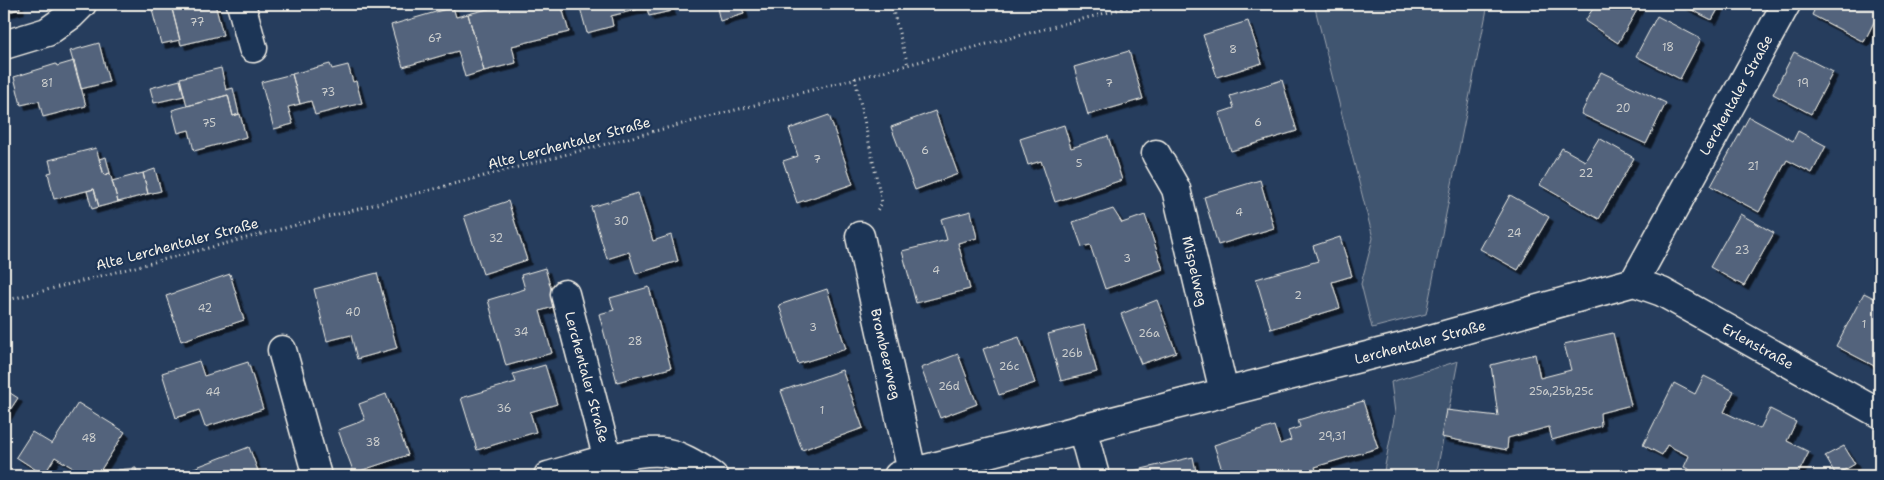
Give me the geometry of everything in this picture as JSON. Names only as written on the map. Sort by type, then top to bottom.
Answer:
[{"type":"street","points":[[4,45],[47,32],[71,15],[82,4]]},
{"type":"street","points":[[241,4],[253,48]]},
{"type":"street","name":"Lerchentaler Straße","points":[[905,474],[1406,346],[1634,282],[1786,4]]},
{"type":"street","name":"Mispelweg","points":[[1156,154],[1176,188],[1224,392]]},
{"type":"street","name":"Brombeerweg","points":[[860,236],[905,474]]},
{"type":"street","name":"Erlenstraße","points":[[1634,282],[1662,292],[1880,414]]},
{"type":"street","name":"Lerchentaler Straße","points":[[565,294],[608,460]]},
{"type":"street","points":[[282,350],[317,476]]},
{"type":"street","points":[[1082,428],[1095,476]]},
{"type":"street","name":"Lerchentaler Straße","points":[[548,476],[636,454],[662,452],[690,462],[713,476]]},
{"type":"path","points":[[891,4],[908,65]]},
{"type":"path","name":"Alte Lerchentaler Straße","points":[[4,301],[1140,4]]},
{"type":"path","points":[[855,78],[882,203],[860,236]]},
{"type":"shaded area","points":[[1314,4],[1488,4],[1426,314],[1372,328],[1361,284],[1373,238]]},
{"type":"shaded area","points":[[1458,361],[1436,476],[1383,476],[1395,413],[1391,382]]},
{"type":"building","points":[[4,4],[19,4],[20,9],[4,13]]},
{"type":"building","points":[[161,4],[215,4],[223,35],[181,45],[171,5],[162,8]]},
{"type":"building","points":[[495,4],[561,4],[569,32],[512,46],[516,63],[484,71],[468,14],[496,7]]},
{"type":"building","points":[[579,4],[646,4],[647,7],[611,16],[613,26],[587,33]]},
{"type":"building","points":[[646,4],[669,4],[671,11],[649,16]]},
{"type":"building","points":[[716,4],[741,4],[744,14],[720,21]]},
{"type":"building","points":[[1596,4],[1640,5],[1618,43],[1585,21]]},
{"type":"building","points":[[1680,4],[1721,4],[1712,20]]},
{"type":"building","points":[[1817,4],[1880,4],[1880,10],[1864,42],[1812,15]]},
{"type":"building","points":[[171,5],[180,40],[161,44],[152,10]]},
{"type":"building","points":[[453,7],[456,17],[468,14],[484,71],[465,77],[458,51],[403,67],[391,25]]},
{"type":"building","points":[[1657,16],[1701,39],[1680,79],[1636,56]]},
{"type":"building","points":[[1248,21],[1262,63],[1217,77],[1203,35]]},
{"type":"building","points":[[99,43],[109,82],[81,89],[70,51]]},
{"type":"building","points":[[1129,51],[1143,99],[1088,115],[1074,67]]},
{"type":"building","points":[[1794,52],[1833,72],[1811,114],[1773,94]]},
{"type":"building","points":[[74,61],[86,106],[43,117],[39,101],[21,105],[14,77],[56,64],[57,66]]},
{"type":"building","points":[[330,64],[332,69],[348,65],[353,82],[356,81],[362,103],[315,115],[311,101],[300,104],[292,74]]},
{"type":"building","points":[[221,68],[226,90],[233,88],[239,114],[233,116],[228,95],[187,106],[180,78]]},
{"type":"building","points":[[1601,72],[1666,103],[1646,144],[1581,114]]},
{"type":"building","points":[[292,74],[300,104],[288,107],[293,124],[274,129],[261,82]]},
{"type":"building","points":[[180,80],[184,96],[154,103],[150,88]]},
{"type":"building","points":[[1282,80],[1297,131],[1231,151],[1219,113],[1234,108],[1230,96]]},
{"type":"building","points":[[228,95],[233,116],[240,114],[246,137],[194,151],[189,130],[178,133],[172,110]]},
{"type":"building","points":[[935,111],[958,174],[915,190],[891,127]]},
{"type":"building","points":[[829,115],[853,184],[797,203],[783,161],[798,156],[789,129]]},
{"type":"building","points":[[1749,117],[1793,141],[1798,131],[1826,146],[1812,173],[1787,160],[1759,212],[1711,186]]},
{"type":"building","points":[[1064,125],[1071,148],[1108,136],[1122,180],[1055,202],[1041,161],[1028,165],[1020,139]]},
{"type":"building","points":[[1599,138],[1634,158],[1599,219],[1540,185],[1562,148],[1585,161]]},
{"type":"building","points":[[96,148],[104,175],[110,173],[118,202],[99,207],[94,189],[54,199],[48,173],[52,172],[49,160]]},
{"type":"building","points":[[106,157],[110,173],[104,175],[99,159]]},
{"type":"building","points":[[155,169],[161,191],[148,194],[143,173]]},
{"type":"building","points":[[143,173],[148,194],[118,202],[112,181]]},
{"type":"building","points":[[1260,180],[1274,228],[1218,245],[1204,197]]},
{"type":"building","points":[[94,189],[99,207],[92,209],[87,191]]},
{"type":"building","points":[[638,193],[653,241],[671,235],[678,261],[636,274],[629,252],[607,259],[591,207]]},
{"type":"building","points":[[1510,195],[1549,217],[1518,270],[1480,249]]},
{"type":"building","points":[[508,201],[527,260],[483,274],[464,216]]},
{"type":"building","points":[[1113,209],[1122,223],[1145,215],[1163,269],[1105,289],[1090,245],[1082,247],[1073,222]]},
{"type":"building","points":[[971,211],[977,238],[958,243],[970,289],[916,303],[902,251],[947,240],[941,219]]},
{"type":"building","points":[[1740,214],[1774,233],[1744,286],[1710,267]]},
{"type":"building","points":[[1340,237],[1352,276],[1332,282],[1340,308],[1271,329],[1256,279],[1318,261],[1313,246]]},
{"type":"building","points":[[545,268],[556,306],[540,311],[552,353],[506,366],[488,300],[525,289],[521,275]]},
{"type":"building","points":[[377,273],[397,348],[357,359],[351,335],[327,341],[314,289]]},
{"type":"building","points":[[230,274],[244,320],[181,341],[166,296]]},
{"type":"building","points":[[649,287],[671,368],[617,382],[599,314],[614,310],[610,298]]},
{"type":"building","points":[[827,289],[846,349],[798,364],[779,305]]},
{"type":"building","points":[[1864,293],[1880,301],[1880,369],[1836,346]]},
{"type":"building","points":[[1157,300],[1176,352],[1141,364],[1121,314]]},
{"type":"building","points":[[1084,325],[1097,372],[1061,381],[1048,334]]},
{"type":"building","points":[[1613,333],[1631,405],[1600,413],[1601,426],[1552,440],[1549,427],[1508,438],[1507,450],[1441,437],[1446,410],[1498,416],[1491,365],[1535,354],[1540,378],[1571,370],[1564,344]]},
{"type":"building","points":[[1019,337],[1035,383],[999,395],[983,349]]},
{"type":"building","points":[[958,354],[977,404],[940,418],[921,368]]},
{"type":"building","points":[[199,361],[204,376],[248,362],[263,409],[205,427],[199,410],[176,418],[162,373]]},
{"type":"building","points":[[545,365],[557,404],[530,412],[536,432],[477,450],[461,398],[516,382],[513,374]]},
{"type":"building","points":[[842,370],[863,428],[802,450],[781,391]]},
{"type":"building","points":[[1704,376],[1734,391],[1724,412],[1760,429],[1770,409],[1796,422],[1787,441],[1809,452],[1797,476],[1719,476],[1714,474],[1712,476],[1701,476],[1684,467],[1689,456],[1667,445],[1662,455],[1643,445],[1674,383],[1695,394]]},
{"type":"building","points":[[4,389],[18,398],[4,419]]},
{"type":"building","points":[[386,394],[408,455],[354,473],[338,430],[365,420],[359,404]]},
{"type":"building","points":[[1363,401],[1378,448],[1315,467],[1318,476],[1283,476],[1281,470],[1260,476],[1224,476],[1214,445],[1274,426],[1280,444],[1291,440],[1288,431],[1300,427],[1298,420]]},
{"type":"building","points":[[78,403],[125,432],[97,476],[86,476],[55,457],[44,475],[16,457],[32,432],[52,444]]},
{"type":"building","points":[[1844,446],[1855,464],[1836,475],[1825,456]]},
{"type":"building","points":[[249,447],[260,476],[188,476],[186,471]]},
{"type":"building","points":[[1193,457],[1197,476],[1134,476],[1133,471]]},
{"type":"building","points":[[136,468],[137,476],[117,476],[117,470]]}]
